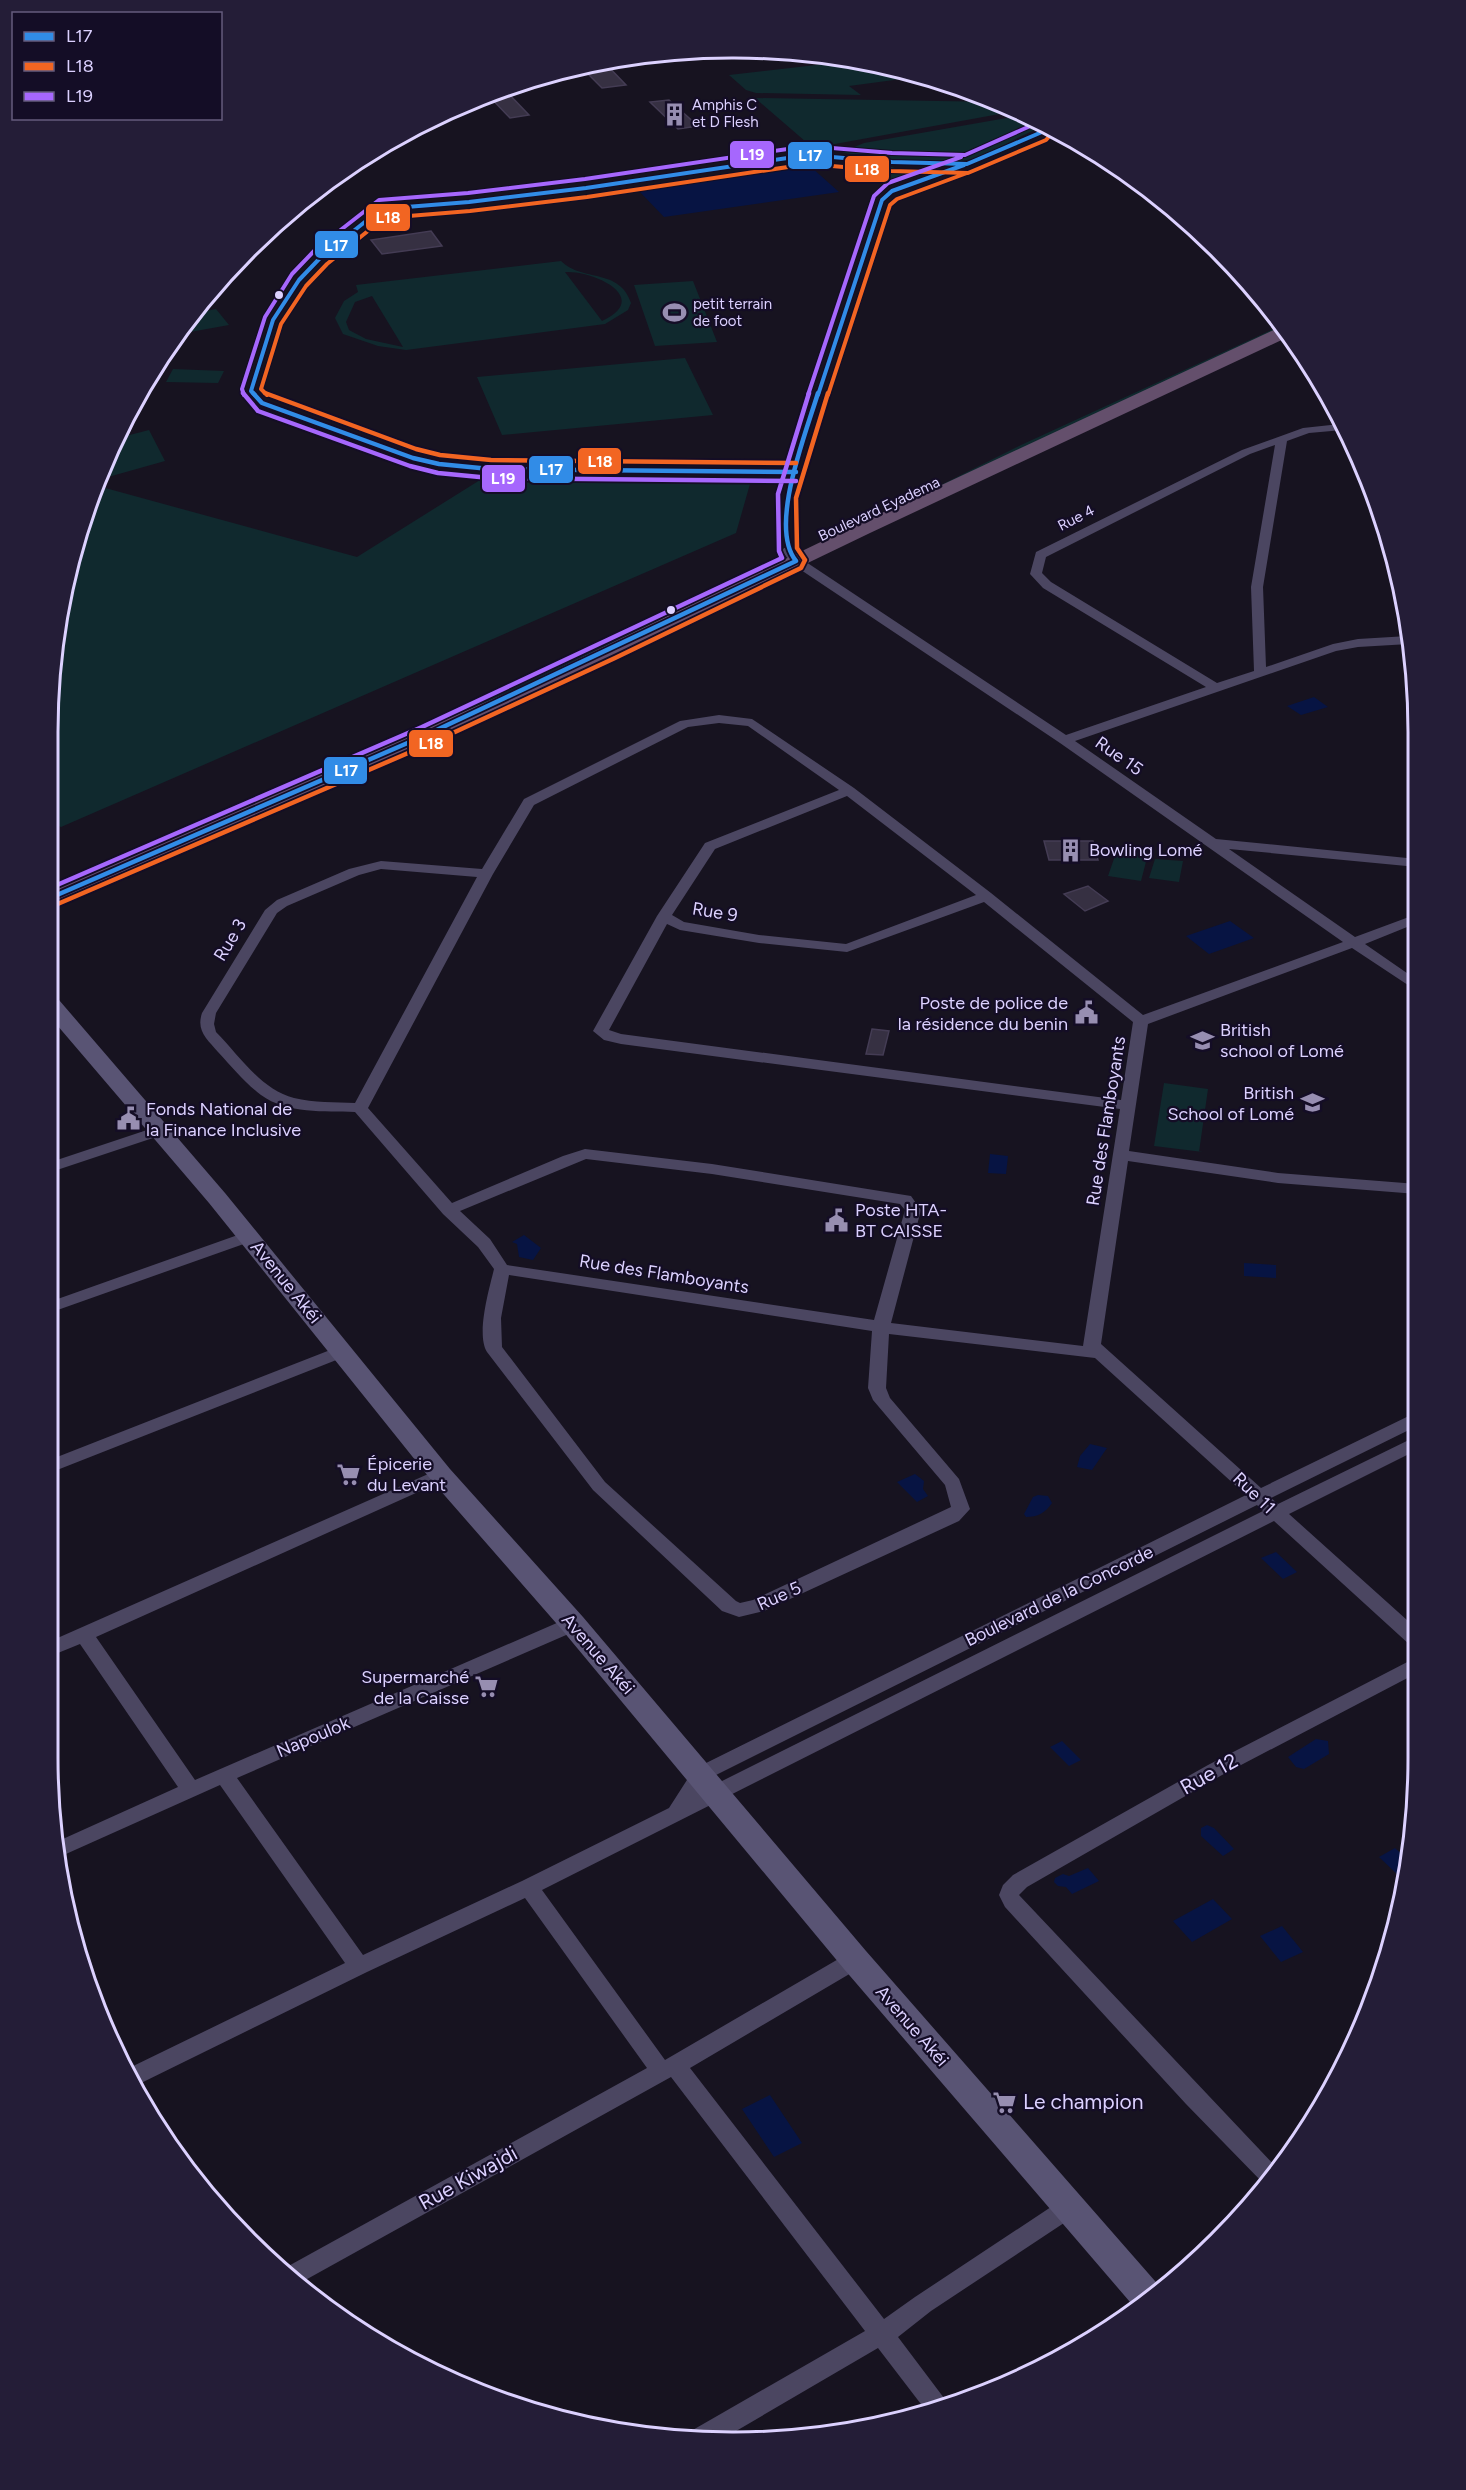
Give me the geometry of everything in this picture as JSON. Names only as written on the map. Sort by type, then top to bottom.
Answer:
[{"type":"highway","name":"Boulevard Eyadema","points":[[58,877],[363,751],[489,694],[792,556],[1272,327]]},
{"type":"highway","points":[[58,895],[122,869],[512,698],[792,556],[1277,335]]},
{"type":"main road","name":"Avenue Akéi","points":[[58,1013],[249,1236],[441,1475],[573,1624],[855,1960],[1143,2292]]},
{"type":"street","name":"Rue 4","points":[[1216,688],[1047,585],[1036,574],[1036,565],[1040,555],[1246,452],[1319,427],[1334,427]]},
{"type":"street","points":[[1260,673],[1257,587],[1282,438]]},
{"type":"street","name":"Rue 15","points":[[792,556],[1065,740],[1408,982]]},
{"type":"street","points":[[1065,740],[1333,648],[1358,643],[1401,640]]},
{"type":"street","name":"Rue des Flamboyants","points":[[360,1108],[486,874],[529,802],[685,723],[719,719],[752,723],[849,791],[987,896],[1141,1021],[1091,1353],[881,1327],[502,1269]]},
{"type":"street","name":"Rue 9","points":[[849,791],[710,846],[664,916],[680,926],[759,939],[847,948],[987,896]]},
{"type":"street","points":[[1210,843],[1408,862]]},
{"type":"street","name":"Rue 3","points":[[360,1108],[293,1102],[268,1093],[209,1033],[206,1024],[209,1013],[267,918],[282,903],[366,867],[381,865],[486,874]]},
{"type":"street","points":[[664,916],[604,1023],[601,1031],[609,1037],[1129,1106]]},
{"type":"street","points":[[1141,1021],[1353,944],[1408,921]]},
{"type":"street","points":[[360,1108],[449,1210],[484,1243],[502,1269]]},
{"type":"street","points":[[58,1165],[159,1131]]},
{"type":"street","points":[[449,1210],[569,1158],[585,1154],[712,1168],[905,1200],[913,1210],[881,1327]]},
{"type":"street","points":[[1121,1155],[1278,1178],[1408,1188]]},
{"type":"street","points":[[58,1305],[249,1236]]},
{"type":"street","name":"Rue 5","points":[[502,1269],[493,1322],[493,1348],[599,1486],[721,1599],[729,1606],[739,1610],[757,1606],[953,1516],[961,1509],[953,1483],[882,1400],[877,1388],[881,1327]]},
{"type":"street","name":"Rue 11","points":[[1091,1345],[1408,1633]]},
{"type":"street","points":[[58,1464],[343,1351]]},
{"type":"street","name":"Boulevard de la Concorde","points":[[708,1784],[1259,1496],[1408,1422]]},
{"type":"street","name":"Boulevard de la Concorde","points":[[708,1784],[1275,1513],[1408,1446]]},
{"type":"street","points":[[58,1646],[441,1475]]},
{"type":"street","name":"Napoulok","points":[[64,1847],[573,1624]]},
{"type":"street","points":[[84,1635],[190,1791]]},
{"type":"street","name":"Rue 12","points":[[1265,2172],[1012,1901],[1010,1891],[1020,1881],[1126,1819],[1408,1668]]},
{"type":"street","points":[[224,1775],[359,1966]]},
{"type":"street","points":[[138,2074],[359,1966],[529,1887],[678,1811],[708,1784]]},
{"type":"street","points":[[529,1887],[660,2072],[833,2269],[933,2401]]},
{"type":"street","name":"Rue Kiwajdi","points":[[298,2272],[660,2072],[855,1960]]},
{"type":"street","points":[[714,2431],[880,2334],[1068,2208]]},
{"type":"green space","points":[[823,64],[900,79],[849,86],[861,95],[756,93],[746,90],[729,75]]},
{"type":"green space","points":[[755,98],[969,102],[1000,114],[813,148]]},
{"type":"green space","points":[[1008,118],[1035,130],[976,158],[964,160],[909,161],[842,152],[864,143]]},
{"type":"green space","points":[[882,166],[904,172],[903,176],[886,179],[870,175],[869,171]]},
{"type":"green space","points":[[561,261],[579,272],[610,280],[626,292],[631,303],[628,310],[605,324],[406,350],[378,346],[343,334],[335,318],[344,301],[358,292],[356,285]],"holes":[[[565,272],[589,275],[602,280],[620,294],[622,303],[616,312],[602,321]],[[372,296],[403,347],[366,339],[349,330],[346,322],[355,302]]]},
{"type":"green space","name":"petit terrain de foot","points":[[693,281],[717,342],[655,346],[634,285]]},
{"type":"green space","points":[[216,309],[229,325],[191,332],[198,322],[207,311]]},
{"type":"green space","points":[[1273,329],[1275,331],[867,522],[1021,445]]},
{"type":"green space","points":[[685,358],[713,415],[502,435],[477,377]]},
{"type":"green space","points":[[173,369],[224,371],[218,383],[166,382]]},
{"type":"green space","points":[[149,430],[165,461],[109,477],[128,436]]},
{"type":"green space","points":[[488,475],[752,477],[736,533],[61,827],[58,826],[58,733],[64,645],[81,558],[105,488],[357,557]]},
{"type":"green space","points":[[769,565],[773,566],[464,716],[252,808],[85,875],[460,713]]},
{"type":"green space","points":[[1117,850],[1148,854],[1141,881],[1108,876]]},
{"type":"green space","points":[[1155,859],[1183,861],[1179,882],[1149,878]]},
{"type":"green space","points":[[1164,1083],[1208,1089],[1199,1152],[1154,1146]]},
{"type":"shaded area","points":[[811,167],[839,192],[664,217],[639,191]]},
{"type":"shaded area","points":[[1314,697],[1328,707],[1301,715],[1287,706]]},
{"type":"shaded area","points":[[1230,921],[1254,938],[1209,954],[1186,936]]},
{"type":"shaded area","points":[[990,1154],[1008,1156],[1006,1174],[988,1173]]},
{"type":"shaded area","points":[[524,1235],[541,1248],[533,1260],[519,1257],[517,1244],[512,1242]]},
{"type":"shaded area","points":[[1244,1263],[1276,1265],[1276,1278],[1244,1276]]},
{"type":"shaded area","points":[[1090,1444],[1107,1448],[1092,1470],[1077,1467],[1080,1456]]},
{"type":"shaded area","points":[[915,1474],[924,1481],[923,1489],[928,1496],[917,1502],[897,1482]]},
{"type":"shaded area","points":[[1048,1496],[1052,1503],[1041,1514],[1026,1517],[1024,1514],[1033,1497]]},
{"type":"shaded area","points":[[1276,1552],[1297,1572],[1283,1579],[1261,1558]]},
{"type":"shaded area","points":[[1316,1739],[1328,1741],[1329,1754],[1304,1769],[1296,1767],[1288,1757]]},
{"type":"shaded area","points":[[1062,1741],[1081,1760],[1069,1766],[1050,1747]]},
{"type":"shaded area","points":[[1207,1825],[1214,1828],[1234,1849],[1223,1856],[1201,1836],[1201,1828]]},
{"type":"shaded area","points":[[1395,1848],[1401,1853],[1397,1874],[1379,1857]]},
{"type":"shaded area","points":[[1088,1868],[1099,1881],[1072,1894],[1066,1887],[1058,1886],[1054,1882],[1055,1878],[1063,1874],[1069,1876]]},
{"type":"shaded area","points":[[1213,1899],[1232,1919],[1192,1942],[1173,1921]]},
{"type":"shaded area","points":[[1282,1926],[1303,1952],[1281,1962],[1260,1936]]},
{"type":"shaded area","points":[[770,2095],[802,2143],[774,2157],[742,2109]]},
{"type":"building","points":[[611,69],[626,85],[602,88],[588,74]]},
{"type":"building","points":[[511,96],[529,115],[510,118],[495,102]]},
{"type":"building","name":"Amphis C et D Flesh","points":[[669,100],[698,126],[678,129],[650,102]]},
{"type":"building","points":[[431,231],[442,246],[382,254],[371,240]]},
{"type":"building","name":"Bowling Lomé","points":[[1044,841],[1093,841],[1098,860],[1049,860]]},
{"type":"building","points":[[1088,886],[1108,901],[1085,911],[1064,894]]},
{"type":"building","points":[[872,1029],[889,1031],[883,1055],[866,1054]]},
{"type":"transit line","name":"L19","points":[[796,481],[490,478],[438,473],[410,466],[258,411],[244,396],[242,389],[265,317],[292,274],[315,250],[379,200],[468,193],[585,179],[808,146],[892,153],[965,155],[1028,127]]},
{"type":"transit line","name":"L17","points":[[796,472],[490,469],[439,464],[413,458],[262,403],[251,391],[273,320],[299,280],[321,257],[381,209],[469,202],[586,188],[808,155],[892,162],[967,164],[1040,133]]},
{"type":"transit line","name":"L18","points":[[796,463],[491,460],[440,455],[416,449],[267,395],[261,389],[281,324],[306,286],[327,264],[384,218],[470,211],[587,197],[808,164],[891,171],[968,173],[1048,137]]},
{"type":"transit line","name":"L19","points":[[58,885],[422,727],[782,558],[779,551],[778,494],[823,346],[874,196],[888,183],[961,157]]},
{"type":"transit line","name":"L17","points":[[58,895],[426,735],[796,561],[788,551],[787,497],[832,349],[882,200],[892,191],[964,165]]},
{"type":"transit line","name":"L18","points":[[58,904],[429,744],[615,658],[801,568],[805,560],[797,548],[796,498],[890,205],[897,199],[967,173]]},
{"type":"place","name":"Amphis C et D Flesh","points":[[674,114]]},
{"type":"place","name":"petit terrain de foot","points":[[675,313]]},
{"type":"place","name":"Bowling Lomé","points":[[1071,850]]},
{"type":"place","name":"Poste de police de la résidence du benin","points":[[1086,1013]]},
{"type":"place","name":"British school of Lomé","points":[[1202,1040]]},
{"type":"place","name":"British School of Lomé","points":[[1312,1103]]},
{"type":"place","name":"Fonds National de la Finance Inclusive","points":[[128,1119]]},
{"type":"place","name":"Poste HTA- BT CAISSE","points":[[837,1220]]},
{"type":"place","name":"Épicerie du Levant","points":[[349,1474]]},
{"type":"place","name":"Supermarché de la Caisse","points":[[487,1687]]},
{"type":"place","name":"Le champion","points":[[1005,2102]]}]
